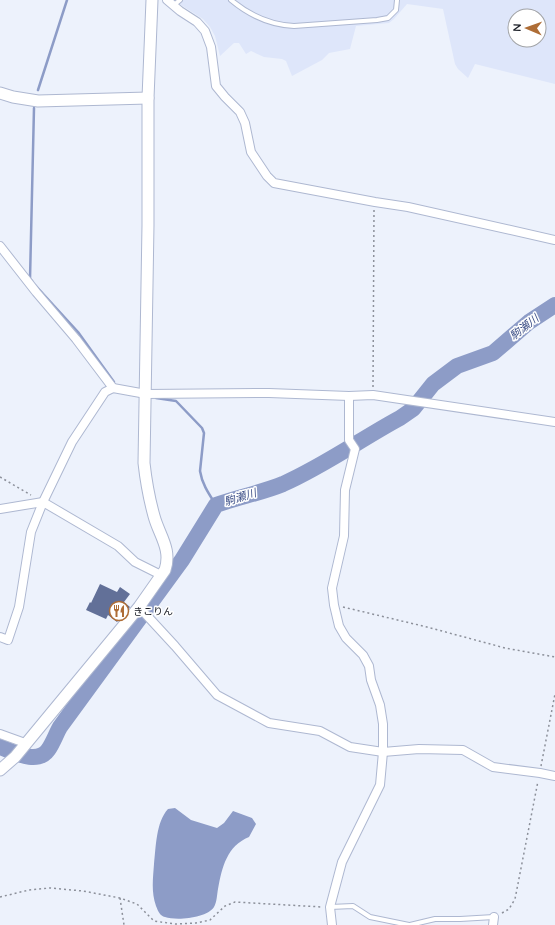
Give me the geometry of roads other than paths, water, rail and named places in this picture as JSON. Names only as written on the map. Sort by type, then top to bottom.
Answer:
[{"type":"street","points":[[0,770],[14,757],[139,607],[166,570],[168,562],[168,552],[154,518],[147,491],[144,463],[148,225],[148,98],[152,0]]},
{"type":"street","points":[[173,2],[180,11],[198,22],[205,31],[211,47],[216,86],[240,112],[245,123],[251,152],[267,176],[274,183],[408,207],[555,240]]},
{"type":"street","points":[[0,93],[13,97],[38,101],[148,98]]},
{"type":"street","points":[[0,246],[36,292],[76,339],[113,388]]},
{"type":"street","points":[[0,637],[8,640],[19,607],[31,532],[43,502],[72,442],[105,392],[113,388],[146,394],[269,393],[349,396],[373,395],[555,422]]},
{"type":"street","points":[[332,925],[330,907],[342,862],[380,785],[383,752],[383,724],[380,705],[371,680],[369,666],[363,655],[346,638],[339,626],[332,588],[344,536],[345,490],[352,445],[349,396]]},
{"type":"street","points":[[0,509],[43,502],[118,546],[135,562],[161,576]]},
{"type":"street","points":[[139,607],[217,695],[269,723],[320,731],[350,747],[383,752],[462,750],[493,767],[555,776]]},
{"type":"street","points":[[0,734],[24,745]]},
{"type":"lane","points":[[231,0],[241,8],[265,20],[281,25],[294,26],[369,21],[388,18],[396,10],[397,0]]},
{"type":"lane","points":[[330,907],[353,906],[370,917],[409,925],[435,919],[494,921]]},
{"type":"water","points":[[175,808],[191,820],[217,828],[224,823],[233,811],[252,818],[256,824],[249,837],[235,846],[227,858],[221,873],[214,907],[205,914],[191,918],[177,919],[163,916],[158,911],[154,901],[154,864],[159,828],[164,814],[168,809]]},
{"type":"waterway","points":[[38,90],[67,0]]},
{"type":"waterway","points":[[32,281],[30,279],[34,108]]},
{"type":"waterway","points":[[35,285],[78,332],[114,382]]},
{"type":"waterway","name":"駒瀬川","points":[[0,747],[18,754],[32,757],[38,757],[48,750],[60,727],[182,560],[216,505],[283,484],[328,461],[400,418],[413,409],[433,384],[457,366],[493,353],[529,322],[555,305]]},
{"type":"waterway","points":[[156,398],[176,401],[202,428],[204,433],[200,471],[204,485],[216,505]]},
{"type":"place","name":"きこりん","points":[[119,611]]}]
